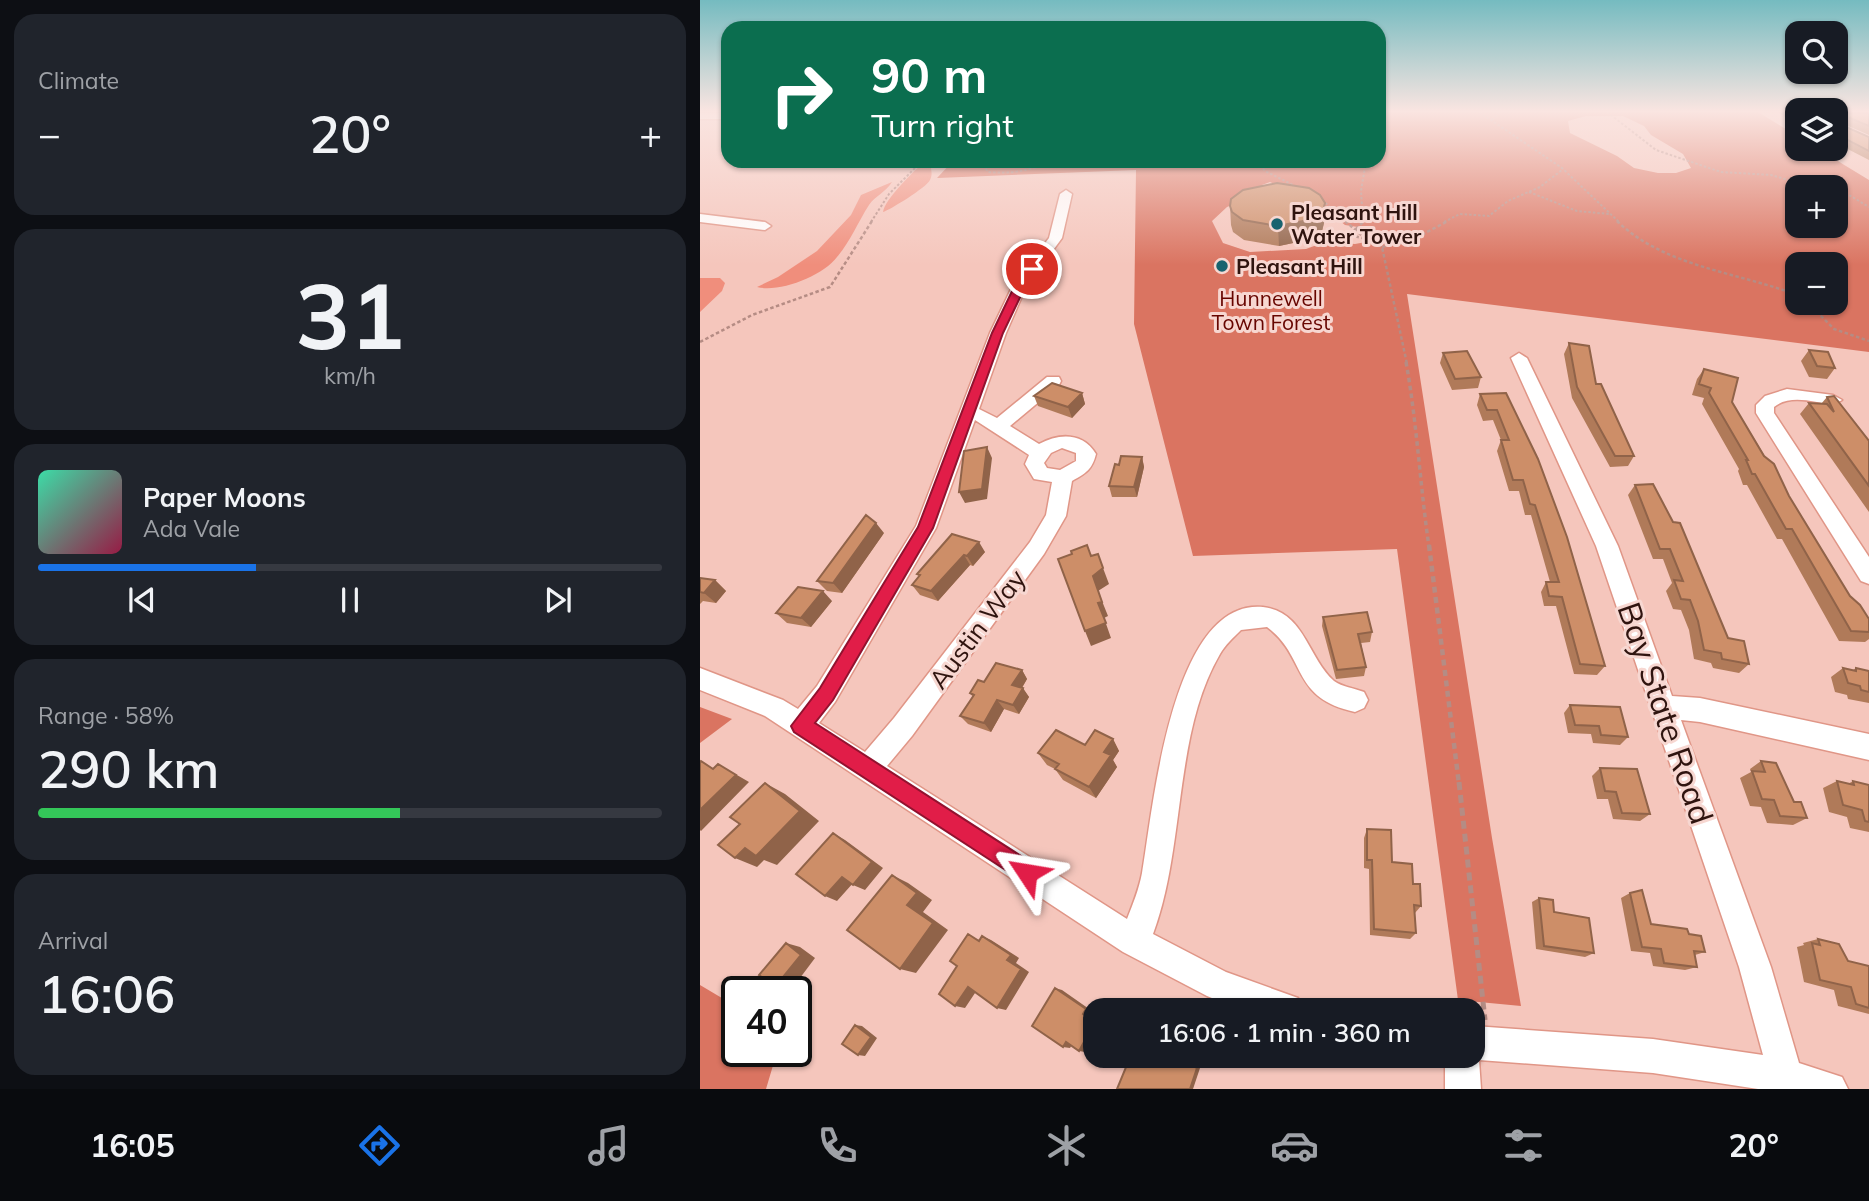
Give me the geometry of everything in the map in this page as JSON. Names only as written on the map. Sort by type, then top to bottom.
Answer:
[{"type":"street","points":[[801,726],[826,694],[926,528],[998,333],[1014,296],[1058,231],[1066,194]]},
{"type":"street","points":[[700,218],[765,226]]},
{"type":"street","name":"Bay State Road","points":[[1519,358],[1595,517],[1755,967],[1785,1078]]},
{"type":"street","points":[[998,427],[1053,381]]},
{"type":"street","points":[[1833,400],[1778,396],[1769,399],[1765,405],[1765,413],[1869,575]]},
{"type":"street","points":[[969,412],[980,415],[1039,453]]},
{"type":"street","points":[[1062,442],[1072,443],[1084,449],[1087,454],[1084,465],[1063,477],[1047,477],[1036,470],[1034,464],[1039,453],[1052,444],[1062,442]]},
{"type":"street","name":"Austin Way","points":[[867,769],[902,727],[1037,548],[1056,516],[1063,477]]},
{"type":"street","points":[[1134,941],[1151,898],[1173,759],[1184,710],[1203,663],[1224,632],[1246,616],[1259,615],[1279,622],[1294,639],[1317,680],[1339,697],[1355,700]]},
{"type":"street","points":[[700,679],[753,698],[801,726],[1134,941],[1218,985],[1253,998]]},
{"type":"street","points":[[1664,707],[1700,710],[1869,747]]},
{"type":"street","points":[[1485,1048],[1662,1057],[1785,1078],[1830,1089]]},
{"type":"street","points":[[1464,1089],[1469,1068]]},
{"type":"path","points":[[1552,163],[1588,191],[1609,214],[1640,240],[1673,258],[1785,291]]},
{"type":"path","points":[[1694,163],[1721,172],[1771,175],[1785,179]]},
{"type":"path","points":[[700,342],[752,315],[830,288],[889,194],[915,168]]},
{"type":"path","points":[[985,168],[988,172],[1004,174],[1036,168]]},
{"type":"path","points":[[1263,168],[1300,188]]},
{"type":"path","points":[[1356,230],[1364,221],[1361,191],[1365,168]]},
{"type":"path","points":[[1381,247],[1410,241],[1460,214],[1489,216],[1505,201],[1544,185],[1549,176],[1562,170]]},
{"type":"path","points":[[1529,192],[1568,210],[1592,215],[1609,214]]},
{"type":"path","points":[[1848,195],[1869,207]]},
{"type":"path","points":[[1322,200],[1366,239],[1381,247],[1386,258],[1399,319],[1415,411],[1420,482],[1453,724],[1471,998]]},
{"type":"path","points":[[1338,232],[1366,239]]},
{"type":"path","points":[[1818,315],[1843,336],[1869,341]]},
{"type":"shaded area","points":[[918,168],[931,168],[930,180],[927,183],[883,212],[894,193]]},
{"type":"shaded area","points":[[892,182],[869,205],[846,245],[822,271],[777,288],[757,287],[778,277],[817,251],[851,215],[861,195]]},
{"type":"shaded area","points":[[700,278],[720,278],[725,283],[722,291],[700,312]]},
{"type":"green space","name":"Hunnewell Town Forest","points":[[1386,163],[1627,163],[1634,168],[1658,173],[1676,173],[1691,168],[1688,163],[1841,163],[1869,180],[1869,352],[1407,294],[1521,1006],[1485,1003],[1485,998],[1458,998],[1397,549],[1193,556],[1134,324],[1136,170],[937,178],[946,168],[1386,168]],"holes":[[[1270,182],[1323,207],[1345,225],[1364,228],[1371,234],[1366,242],[1325,242],[1306,249],[1250,252],[1223,243],[1212,221],[1227,207],[1260,193],[1262,185]]]},
{"type":"green space","points":[[700,707],[732,719],[700,743]]},
{"type":"green space","points":[[700,985],[721,997],[721,1067],[773,1067],[766,1089],[700,1089]]},
{"type":"building","points":[[1277,183],[1309,188],[1320,195],[1325,203],[1323,211],[1313,219],[1278,226],[1243,220],[1232,212],[1231,199],[1243,190]]},
{"type":"building","points":[[1569,343],[1589,346],[1596,384],[1601,384],[1634,456],[1615,456],[1577,387]]},
{"type":"building","points":[[1809,350],[1828,352],[1835,368],[1817,366]]},
{"type":"building","points":[[1467,351],[1481,377],[1455,379],[1443,353]]},
{"type":"building","points":[[1704,369],[1738,378],[1732,402],[1764,456],[1774,464],[1789,496],[1850,596],[1869,619],[1869,632],[1851,631],[1792,529],[1786,529],[1755,474],[1752,474],[1748,460],[1709,393],[1711,388],[1699,384]]},
{"type":"building","points":[[1052,383],[1082,393],[1068,407],[1034,396]]},
{"type":"building","points":[[1506,393],[1538,459],[1567,537],[1605,666],[1580,664],[1562,597],[1549,596],[1546,582],[1559,582],[1535,505],[1530,504],[1523,480],[1513,480],[1501,440],[1509,440],[1497,410],[1487,410],[1480,394]]},
{"type":"building","points":[[1834,396],[1869,441],[1869,486],[1809,403],[1827,404],[1834,412],[1827,397]]},
{"type":"building","points":[[987,447],[982,489],[959,492],[964,451]]},
{"type":"building","points":[[1121,456],[1142,457],[1134,487],[1109,486],[1115,464],[1119,465]]},
{"type":"building","points":[[1653,484],[1673,522],[1680,523],[1728,638],[1744,641],[1749,664],[1722,659],[1721,653],[1704,650],[1690,600],[1681,599],[1674,580],[1683,581],[1670,549],[1660,549],[1635,485]]},
{"type":"building","points":[[866,515],[876,523],[833,583],[817,581]]},
{"type":"building","points":[[952,534],[979,542],[931,591],[912,585],[920,575],[917,574]]},
{"type":"building","points":[[1087,545],[1091,556],[1098,554],[1103,568],[1093,576],[1102,602],[1098,603],[1106,623],[1085,631],[1058,559]]},
{"type":"building","points":[[700,578],[715,580],[704,593],[700,592]]},
{"type":"building","points":[[798,587],[823,591],[801,618],[776,613]]},
{"type":"building","points":[[1367,612],[1372,632],[1358,634],[1366,667],[1337,670],[1323,617]]},
{"type":"building","points":[[996,663],[1022,670],[1012,685],[1023,688],[1013,705],[997,700],[984,723],[960,716],[974,695],[970,693],[978,680],[984,682]]},
{"type":"building","points":[[1843,668],[1869,671],[1869,692],[1848,683]]},
{"type":"building","points":[[1570,705],[1620,707],[1628,737],[1601,735],[1599,726],[1575,725]]},
{"type":"building","points":[[1056,730],[1085,745],[1095,730],[1113,739],[1104,752],[1111,755],[1089,787],[1055,769],[1059,764],[1038,753]]},
{"type":"building","points":[[1761,761],[1776,763],[1794,802],[1801,802],[1807,818],[1780,816],[1774,800],[1762,799],[1752,771],[1765,772]]},
{"type":"building","points":[[700,762],[713,769],[718,764],[736,775],[700,810]]},
{"type":"building","points":[[1600,768],[1637,769],[1650,814],[1622,813],[1616,792],[1605,791]]},
{"type":"building","points":[[1837,781],[1869,785],[1869,822],[1865,821],[1862,810],[1843,805]]},
{"type":"building","points":[[765,783],[800,811],[756,856],[745,848],[735,858],[718,845],[740,824],[730,817]]},
{"type":"building","points":[[1367,829],[1391,830],[1392,862],[1412,864],[1413,884],[1420,884],[1421,906],[1414,905],[1416,933],[1374,929],[1372,860],[1367,860]]},
{"type":"building","points":[[833,833],[872,862],[853,885],[842,877],[825,896],[796,874]]},
{"type":"building","points":[[892,875],[917,893],[907,905],[933,923],[900,969],[847,930]]},
{"type":"building","points":[[1642,890],[1651,924],[1687,929],[1689,934],[1701,936],[1705,952],[1694,951],[1697,967],[1664,963],[1661,949],[1642,947],[1630,893]]},
{"type":"building","points":[[1539,898],[1553,900],[1554,912],[1589,918],[1594,953],[1544,946]]},
{"type":"building","points":[[968,934],[979,941],[982,936],[1011,955],[1007,960],[1021,969],[997,1008],[968,987],[955,1006],[939,994],[957,966],[950,961]]},
{"type":"building","points":[[1818,939],[1839,944],[1848,961],[1869,966],[1869,1008],[1856,1004],[1851,987],[1820,980],[1812,943],[1820,945]]},
{"type":"building","points":[[786,943],[801,955],[784,976],[759,975]]},
{"type":"building","points":[[1055,988],[1083,1007],[1083,1044],[1079,1051],[1066,1042],[1063,1047],[1032,1026]]},
{"type":"building","points":[[855,1025],[871,1037],[858,1055],[842,1044]]},
{"type":"building","points":[[1126,1068],[1197,1068],[1190,1089],[1117,1089]]},
{"type":"place","name":"Pleasant Hill Water Tower","points":[[1277,224]]},
{"type":"place","name":"Pleasant Hill","points":[[1222,266]]},
{"type":"route","points":[[1027,873],[801,726],[826,694],[926,528],[998,333],[1019,287],[1032,269]]}]
